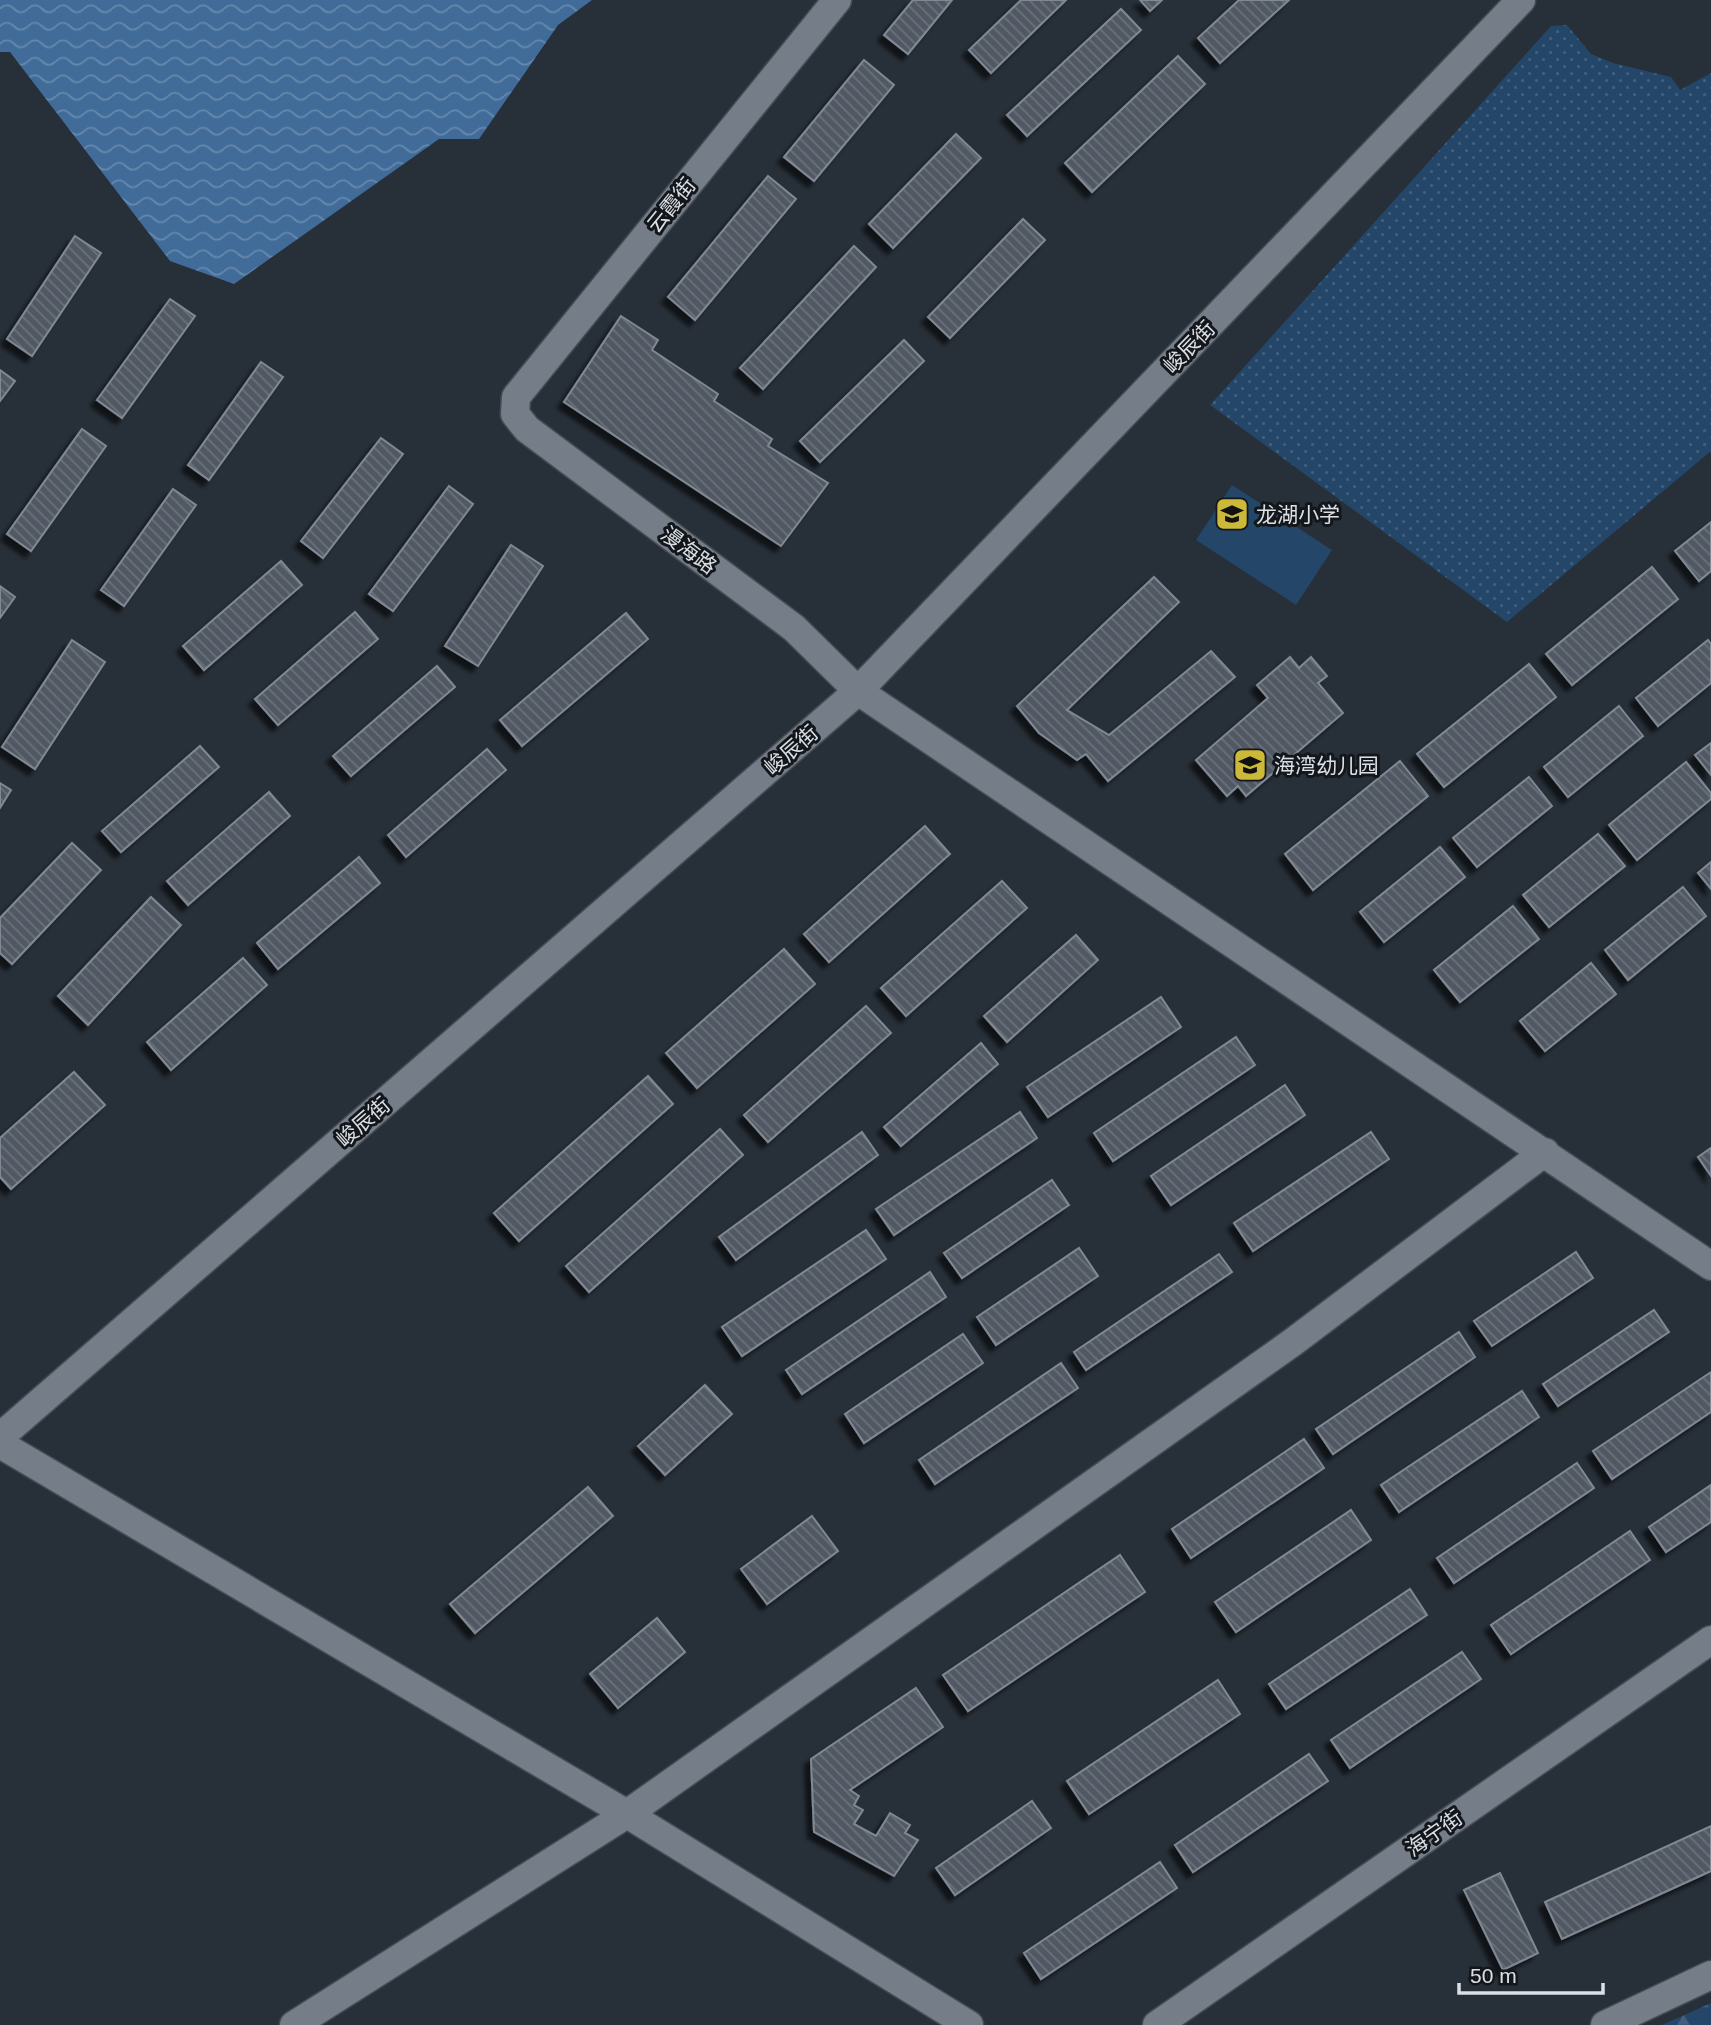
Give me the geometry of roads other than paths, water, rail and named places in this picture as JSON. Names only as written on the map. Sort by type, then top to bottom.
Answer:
[{"type":"street","name":"云霞街","points":[[515,414],[516,397],[837,0]]},
{"type":"street","name":"峻辰街","points":[[0,1437],[858,691],[1521,0]]},
{"type":"street","name":"漫海路","points":[[515,414],[527,429],[794,628],[858,691],[1711,1266]]},
{"type":"street","points":[[294,2025],[626,1814],[1293,1342],[1545,1152]]},
{"type":"street","points":[[0,1444],[626,1814],[969,2025]]},
{"type":"street","name":"海宁街","points":[[1157,2025],[1711,1640]]},
{"type":"street","points":[[1605,2025],[1711,1975]]},
{"type":"water","points":[[0,0],[592,0],[558,25],[479,139],[439,139],[234,284],[170,261],[10,52],[0,52]]},
{"type":"place","name":"龙湖小学","points":[[1232,514]]},
{"type":"place","name":"海湾幼儿园","points":[[1250,765]]}]
